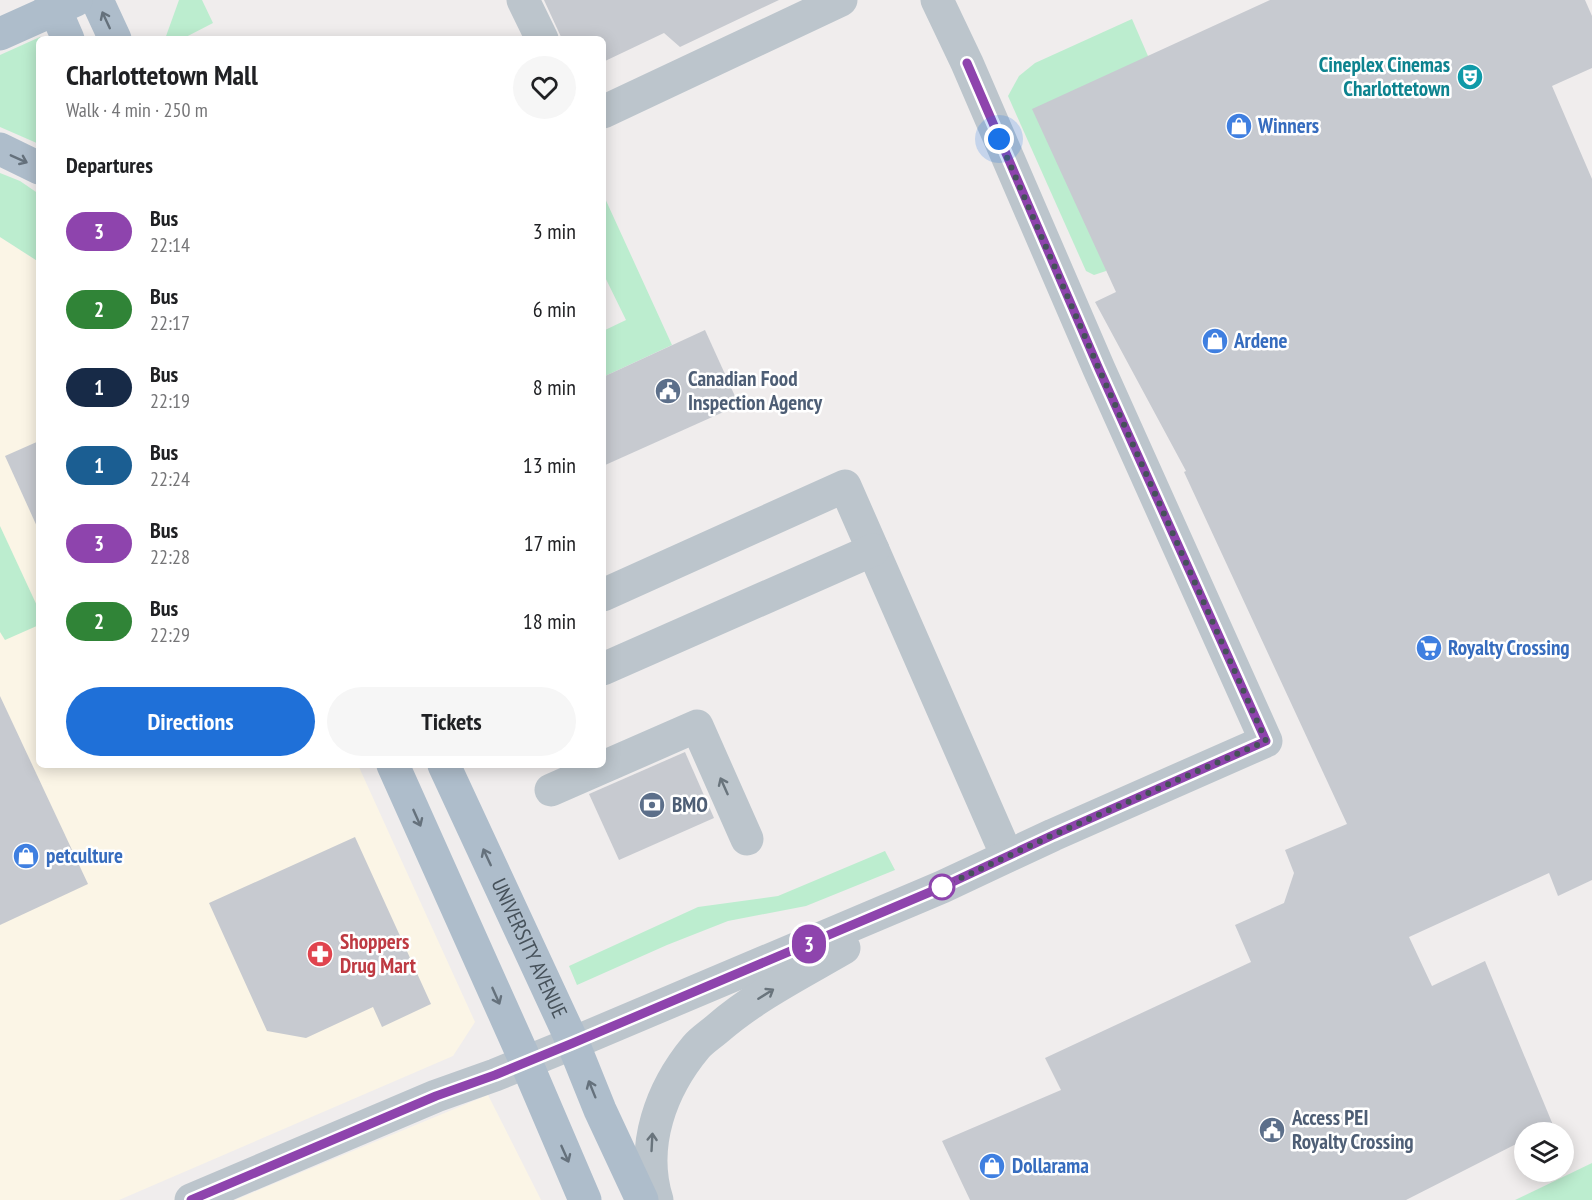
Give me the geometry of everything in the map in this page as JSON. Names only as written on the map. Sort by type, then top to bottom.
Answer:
[{"type":"main road","points":[[97,0],[114,36]]},
{"type":"main road","points":[[0,34],[61,3],[67,36]]},
{"type":"main road","points":[[0,149],[36,167]]},
{"type":"main road","points":[[394,768],[585,1200]]},
{"type":"main road","name":"UNIVERSITY AVENUE","points":[[445,768],[573,1043],[600,1110],[642,1200]]},
{"type":"street","points":[[523,0],[541,36]]},
{"type":"street","points":[[606,111],[841,0]]},
{"type":"street","points":[[191,1200],[436,1096],[573,1043],[942,887],[1266,741],[1099,369],[967,63],[937,0]]},
{"type":"street","points":[[606,594],[845,486],[1007,856]]},
{"type":"street","points":[[606,668],[873,550]]},
{"type":"street","points":[[606,766],[698,726],[747,839]]},
{"type":"street","points":[[551,790],[602,768]]},
{"type":"street","points":[[657,1200],[651,1172],[652,1134],[660,1108],[674,1079],[697,1046],[729,1018],[764,995],[875,930],[942,887]]},
{"type":"shaded area","points":[[0,237],[36,260],[36,768],[359,768],[475,1022],[453,1056],[119,1200],[0,1200]]},
{"type":"shaded area","points":[[488,1095],[541,1200],[235,1200]]},
{"type":"green space","points":[[179,0],[202,0],[213,23],[188,36],[166,36]]},
{"type":"green space","points":[[1132,19],[1148,56],[1106,271],[1094,275],[1086,271],[1008,96],[1019,76],[1035,63]]},
{"type":"green space","points":[[36,39],[36,143],[0,127],[0,55]]},
{"type":"green space","points":[[0,173],[20,181],[36,192],[36,260],[0,237]]},
{"type":"green space","points":[[606,201],[672,345],[606,376],[606,330],[626,320],[606,279]]},
{"type":"green space","points":[[0,526],[36,604],[36,626],[5,640],[0,632]]},
{"type":"green space","points":[[885,851],[895,870],[806,906],[728,921],[577,985],[569,966],[698,907],[778,896]]},
{"type":"green space","points":[[1592,1163],[1592,1200],[1515,1200],[1552,1182],[1574,1182],[1574,1172]]},
{"type":"building","points":[[544,0],[779,0],[680,47],[664,33],[606,61],[606,36],[561,36]]},
{"type":"building","name":"Royalty Crossing","points":[[1270,0],[1585,0],[1592,16],[1592,68],[1552,86],[1592,179],[1592,880],[1558,896],[1549,873],[1409,937],[1432,986],[1485,961],[1552,1122],[1514,1122],[1514,1145],[1406,1200],[970,1200],[942,1141],[1061,1090],[1045,1058],[1251,962],[1235,925],[1284,903],[1294,873],[1285,850],[1347,824],[1184,472],[1186,471],[1095,302],[1116,292],[1032,109]]},
{"type":"building","name":"Canadian Food Inspection Agency","points":[[705,330],[739,405],[606,465],[606,376]]},
{"type":"building","points":[[36,442],[36,524],[5,456]]},
{"type":"building","points":[[0,696],[88,884],[0,925]]},
{"type":"building","points":[[685,752],[714,818],[619,860],[589,794]]},
{"type":"building","name":"Shoppers Drug Mart","points":[[355,837],[431,1004],[382,1027],[373,1007],[306,1038],[267,1031],[209,903]]},
{"type":"bus line","name":"3","points":[[191,1200],[436,1096],[573,1043],[942,887],[1053,835],[1266,741],[1099,369],[967,63]]},
{"type":"place","name":"Cineplex Cinemas Charlottetown","points":[[1470,77]]},
{"type":"place","name":"Winners","points":[[1239,126]]},
{"type":"place","name":"Ardene","points":[[1215,341]]},
{"type":"place","name":"Canadian Food Inspection Agency","points":[[668,391]]},
{"type":"place","name":"Royalty Crossing","points":[[1429,648]]},
{"type":"place","name":"BMO","points":[[652,805]]},
{"type":"place","name":"petculture","points":[[26,856]]},
{"type":"place","name":"Shoppers Drug Mart","points":[[320,954]]},
{"type":"place","name":"Access PEI Royalty Crossing","points":[[1272,1130]]},
{"type":"place","name":"Dollarama","points":[[992,1166]]},
{"type":"route","points":[[942,887],[1053,835],[1266,741],[1099,369],[999,139]]}]
